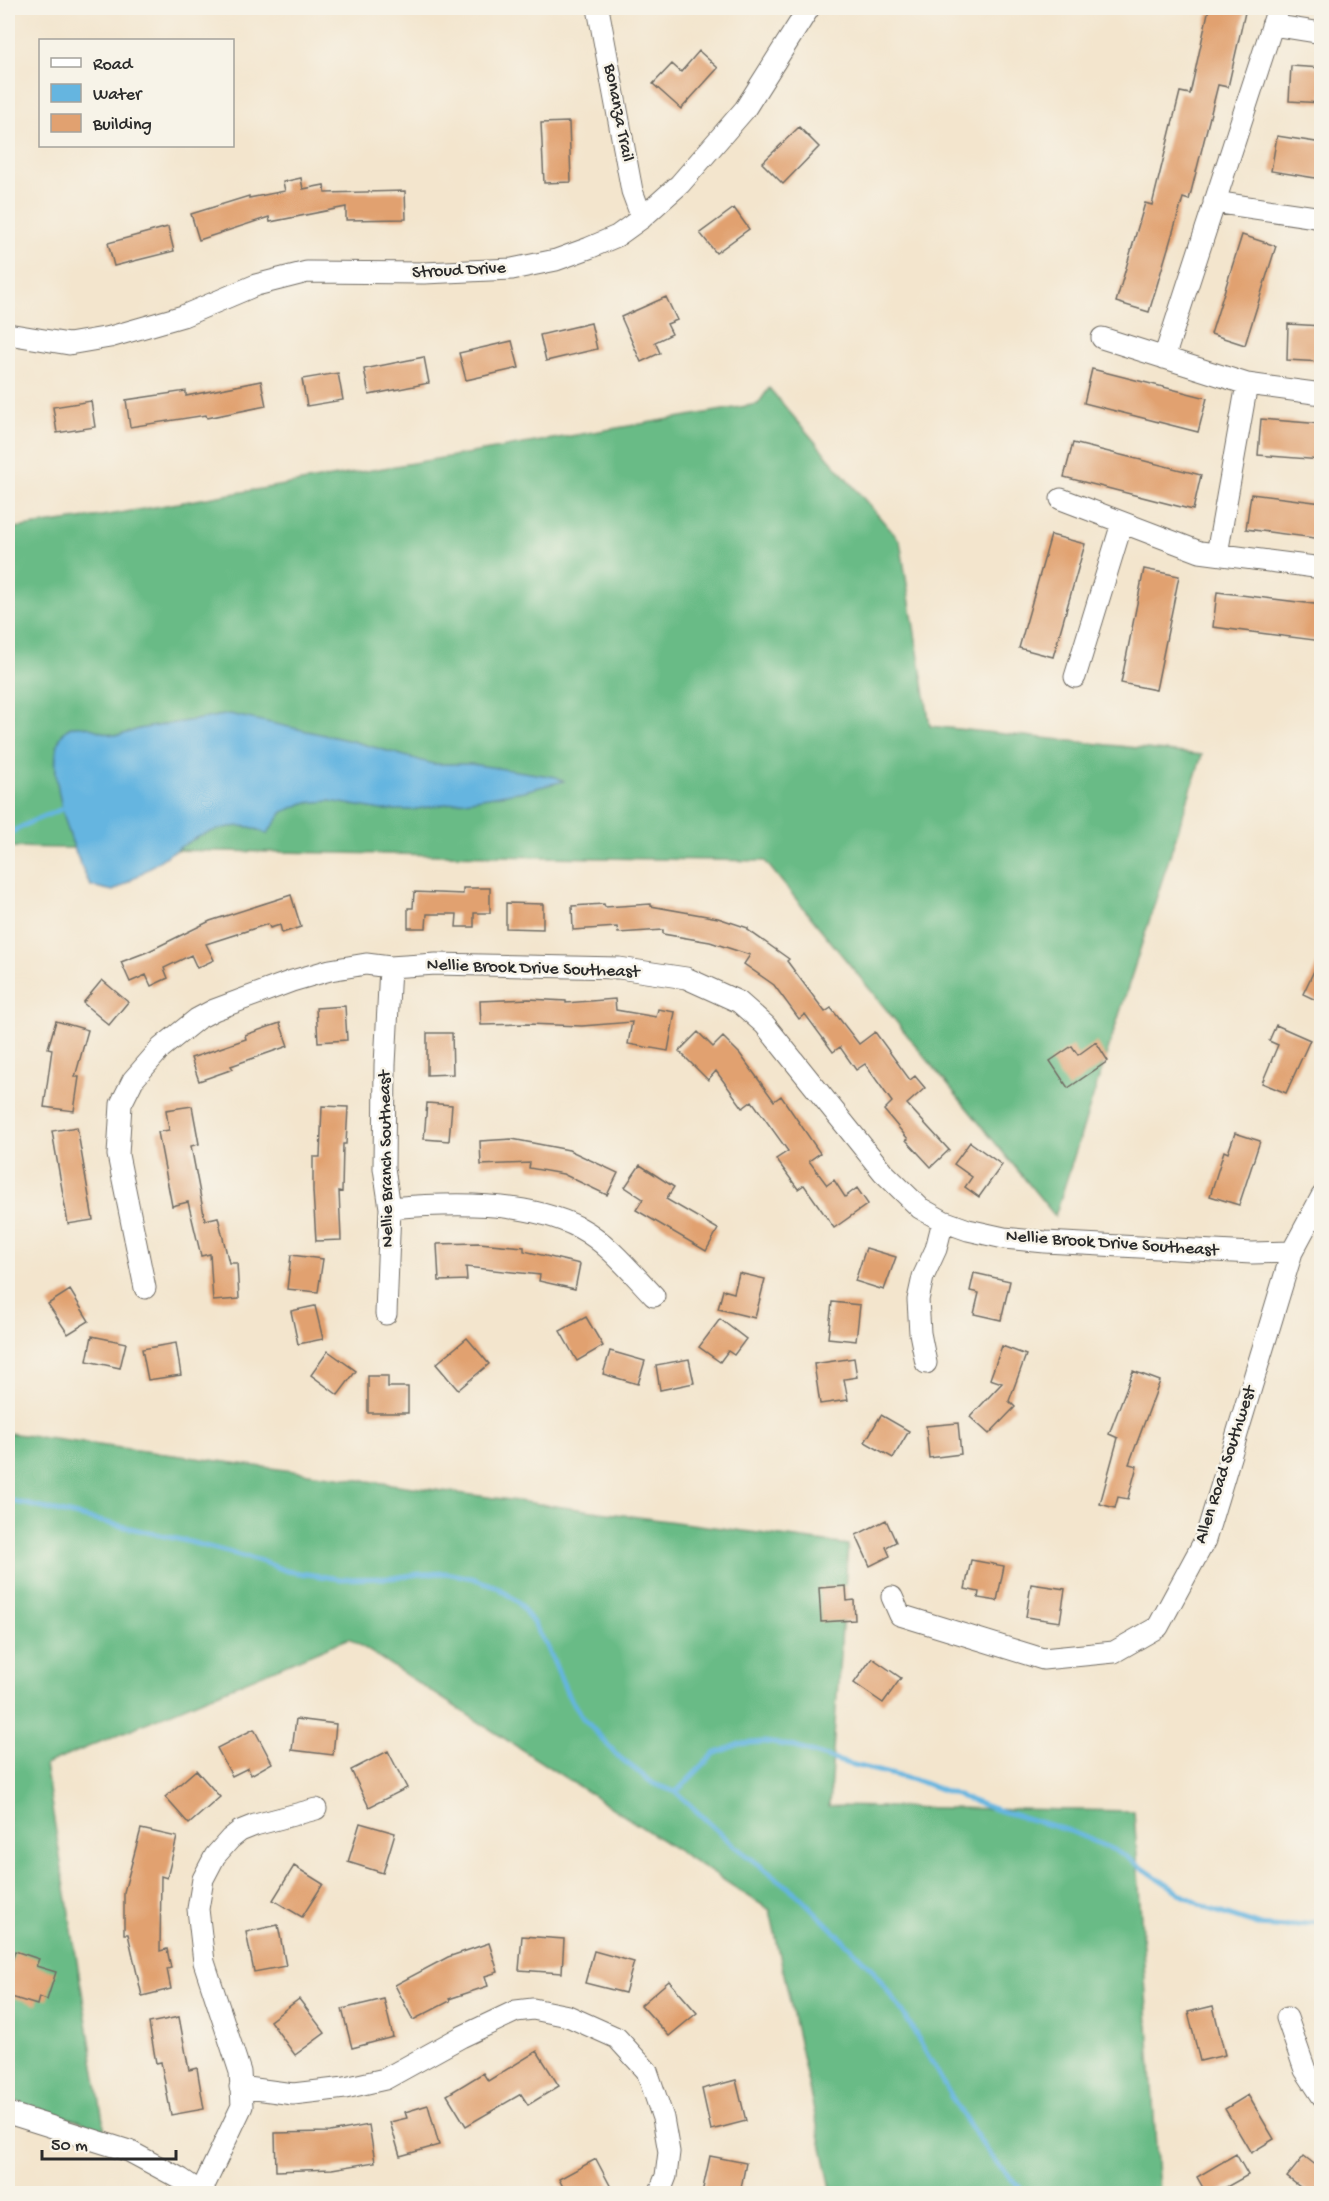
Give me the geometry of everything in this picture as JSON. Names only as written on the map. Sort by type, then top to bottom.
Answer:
[{"type":"street","name":"Bonanza Trail","points":[[598,8],[633,191],[642,218]]},
{"type":"street","name":"Stroud Drive","points":[[8,334],[69,344],[110,337],[183,316],[256,285],[307,272],[424,273],[512,268],[556,260],[589,248],[617,236],[642,218],[680,184],[745,109],[809,8]]},
{"type":"street","points":[[1164,358],[1275,16],[1322,33]]},
{"type":"street","points":[[1214,202],[1322,218]]},
{"type":"street","points":[[1102,338],[1247,384],[1322,394]]},
{"type":"street","points":[[1217,554],[1247,384]]},
{"type":"street","points":[[1061,499],[1200,552],[1322,568]]},
{"type":"street","points":[[1076,677],[1122,523]]},
{"type":"street","name":"Nellie Brook Drive Southeast","points":[[145,1288],[118,1155],[121,1104],[133,1080],[161,1048],[197,1019],[214,1010],[292,981],[330,970],[366,964],[390,967],[436,964],[619,968],[686,978],[739,1002],[765,1024],[884,1172],[920,1208],[944,1221],[968,1230],[1004,1238],[1045,1242],[1252,1253],[1292,1252]]},
{"type":"street","name":"Nellie Branch Southeast","points":[[386,1314],[390,1209],[384,1168],[390,967]]},
{"type":"street","name":"Allen Road Southwest","points":[[892,1597],[900,1615],[1043,1659],[1114,1652],[1158,1627],[1205,1540],[1292,1252],[1322,1196]]},
{"type":"street","points":[[390,1209],[429,1205],[484,1205],[556,1219],[581,1229],[617,1257],[654,1296]]},
{"type":"street","points":[[926,1364],[920,1333],[918,1300],[923,1276],[936,1249],[944,1221]]},
{"type":"street","points":[[8,2113],[129,2151],[202,2192],[242,2106],[240,2072],[204,1962],[198,1909],[203,1879],[215,1856],[230,1839],[240,1832],[255,1825],[316,1809]]},
{"type":"street","points":[[240,2087],[293,2094],[345,2088],[385,2079],[461,2037],[516,2012],[533,2009],[568,2016],[617,2038],[647,2071],[663,2118],[669,2152],[666,2176],[659,2193]]},
{"type":"street","points":[[1287,2018],[1305,2070],[1322,2096]]},
{"type":"green space","points":[[769,388],[900,541],[930,726],[1202,755],[1055,1216],[765,861],[8,847],[8,529],[108,515],[758,404]]},
{"type":"green space","points":[[8,1433],[848,1545],[829,1806],[1134,1811],[1159,2193],[832,2193],[770,1910],[349,1638],[45,1765],[105,2133],[80,2121],[8,2099]]},
{"type":"water","points":[[230,714],[352,741],[433,764],[471,764],[556,777],[564,781],[524,791],[411,810],[381,810],[330,801],[304,803],[283,812],[267,834],[250,827],[232,827],[213,831],[195,838],[113,891],[91,886],[68,830],[57,780],[56,758],[60,740],[69,728],[87,727],[118,735]]},
{"type":"building","points":[[1209,8],[1246,8],[1228,87],[1218,85],[1189,200],[1183,198],[1149,312],[1116,302],[1145,203],[1152,205],[1180,92],[1190,94]]},
{"type":"building","points":[[699,51],[718,68],[681,109],[653,84],[672,64],[681,72]]},
{"type":"building","points":[[1291,66],[1322,68],[1322,103],[1289,101]]},
{"type":"building","points":[[569,122],[571,182],[544,183],[541,123]]},
{"type":"building","points":[[799,127],[819,147],[783,184],[762,163]]},
{"type":"building","points":[[1277,136],[1322,143],[1322,179],[1271,171]]},
{"type":"building","points":[[301,178],[303,189],[324,185],[325,193],[405,191],[406,219],[346,220],[346,207],[270,222],[269,217],[199,240],[191,214],[249,196],[249,198],[285,191],[283,182]]},
{"type":"building","points":[[734,208],[749,229],[716,253],[700,233]]},
{"type":"building","points":[[168,227],[174,251],[114,266],[108,243]]},
{"type":"building","points":[[1242,235],[1276,246],[1245,345],[1211,334]]},
{"type":"building","points":[[666,297],[677,320],[667,324],[672,334],[655,342],[660,353],[641,362],[621,317]]},
{"type":"building","points":[[591,323],[597,349],[546,361],[540,335]]},
{"type":"building","points":[[1288,324],[1322,326],[1322,362],[1287,360]]},
{"type":"building","points":[[512,341],[519,368],[466,380],[459,353]]},
{"type":"building","points":[[424,357],[429,383],[369,395],[364,369]]},
{"type":"building","points":[[1092,369],[1207,398],[1198,432],[1084,403]]},
{"type":"building","points":[[338,373],[343,400],[307,406],[302,379]]},
{"type":"building","points":[[261,381],[266,406],[207,418],[206,415],[130,427],[126,400],[186,391],[186,396]]},
{"type":"building","points":[[91,401],[95,427],[57,433],[53,407]]},
{"type":"building","points":[[1261,419],[1322,424],[1322,460],[1258,455]]},
{"type":"building","points":[[1073,443],[1201,475],[1193,510],[1064,477]]},
{"type":"building","points":[[1251,494],[1322,503],[1322,539],[1246,529]]},
{"type":"building","points":[[1051,535],[1085,544],[1053,657],[1019,648]]},
{"type":"building","points":[[1144,569],[1179,576],[1156,690],[1121,683]]},
{"type":"building","points":[[1217,592],[1322,605],[1322,641],[1213,627]]},
{"type":"building","points":[[463,888],[490,888],[490,913],[474,913],[474,927],[456,927],[457,914],[427,914],[426,928],[408,928],[408,908],[413,908],[414,892],[463,894]]},
{"type":"building","points":[[291,895],[301,927],[282,933],[280,925],[270,928],[268,924],[206,944],[214,960],[197,968],[191,955],[164,968],[168,978],[151,986],[146,975],[130,982],[121,962],[210,921]]},
{"type":"building","points":[[506,903],[543,904],[543,929],[506,928]]},
{"type":"building","points":[[604,904],[605,907],[651,904],[651,906],[718,918],[748,928],[789,959],[787,961],[825,1012],[831,1008],[859,1044],[875,1032],[910,1080],[915,1076],[925,1088],[907,1104],[949,1150],[931,1167],[906,1140],[908,1139],[884,1110],[892,1102],[865,1064],[856,1070],[840,1047],[833,1052],[805,1014],[799,1019],[774,985],[744,964],[750,955],[710,942],[663,934],[663,930],[618,933],[617,927],[573,930],[572,906]]},
{"type":"building","points":[[1322,954],[1322,1003],[1303,994]]},
{"type":"building","points":[[102,980],[128,1002],[109,1025],[83,1003]]},
{"type":"building","points":[[529,999],[566,1001],[566,1003],[615,999],[616,1010],[656,1017],[658,1009],[675,1012],[668,1051],[628,1044],[632,1022],[582,1026],[481,1025],[480,1001]]},
{"type":"building","points":[[345,1006],[347,1040],[318,1042],[316,1008]]},
{"type":"building","points":[[56,1021],[88,1030],[75,1077],[79,1077],[74,1111],[44,1107],[52,1049],[48,1048]]},
{"type":"building","points":[[280,1023],[288,1046],[231,1066],[233,1069],[199,1081],[191,1058],[246,1039],[245,1035]]},
{"type":"building","points":[[1276,1025],[1310,1040],[1286,1093],[1262,1083],[1278,1045],[1269,1041]]},
{"type":"building","points":[[698,1032],[713,1047],[723,1037],[740,1054],[774,1101],[781,1096],[820,1153],[809,1161],[827,1185],[834,1180],[845,1197],[857,1188],[868,1204],[834,1228],[804,1185],[798,1189],[776,1159],[788,1151],[752,1101],[743,1108],[716,1071],[708,1080],[679,1051]]},
{"type":"building","points":[[427,1033],[452,1033],[453,1074],[427,1075]]},
{"type":"building","points":[[1096,1042],[1108,1061],[1068,1088],[1050,1061],[1072,1046],[1078,1055]]},
{"type":"building","points":[[427,1103],[452,1105],[449,1141],[424,1139]]},
{"type":"building","points":[[192,1106],[199,1144],[191,1146],[205,1220],[218,1217],[229,1263],[237,1263],[239,1299],[213,1301],[210,1254],[201,1256],[188,1202],[172,1206],[158,1132],[169,1130],[166,1110]]},
{"type":"building","points":[[322,1106],[348,1107],[346,1144],[343,1144],[342,1192],[339,1191],[341,1240],[316,1241],[313,1157],[320,1157]]},
{"type":"building","points":[[77,1127],[93,1220],[68,1224],[52,1131]]},
{"type":"building","points":[[1235,1133],[1260,1141],[1239,1205],[1210,1196],[1224,1151],[1228,1153]]},
{"type":"building","points":[[512,1139],[569,1150],[618,1173],[607,1195],[563,1174],[529,1168],[530,1163],[481,1165],[480,1141]]},
{"type":"building","points":[[970,1142],[1002,1165],[979,1197],[965,1187],[972,1177],[954,1164]]},
{"type":"building","points":[[640,1165],[674,1187],[666,1199],[718,1229],[706,1251],[636,1210],[643,1199],[625,1187]]},
{"type":"building","points":[[479,1243],[524,1247],[524,1251],[580,1264],[575,1289],[539,1281],[540,1275],[466,1267],[467,1280],[439,1281],[437,1244]]},
{"type":"building","points":[[866,1248],[896,1257],[884,1290],[855,1281]]},
{"type":"building","points":[[291,1255],[323,1259],[318,1292],[287,1289]]},
{"type":"building","points":[[739,1273],[765,1279],[755,1318],[718,1309],[723,1290],[734,1293]]},
{"type":"building","points":[[974,1273],[1010,1281],[1001,1320],[974,1314],[979,1293],[970,1291]]},
{"type":"building","points":[[70,1290],[89,1321],[68,1334],[48,1304]]},
{"type":"building","points":[[832,1302],[860,1305],[856,1341],[828,1338]]},
{"type":"building","points":[[315,1306],[323,1339],[298,1344],[291,1311]]},
{"type":"building","points":[[586,1317],[603,1346],[577,1361],[560,1331]]},
{"type":"building","points":[[720,1319],[746,1339],[734,1355],[728,1351],[720,1362],[699,1347]]},
{"type":"building","points":[[92,1336],[126,1343],[120,1368],[87,1361]]},
{"type":"building","points":[[467,1338],[489,1364],[458,1390],[436,1364]]},
{"type":"building","points":[[176,1343],[181,1375],[148,1380],[142,1349]]},
{"type":"building","points":[[1002,1346],[1026,1355],[1009,1401],[1015,1407],[989,1434],[970,1417],[1002,1383],[990,1379]]},
{"type":"building","points":[[328,1351],[356,1371],[338,1395],[311,1375]]},
{"type":"building","points":[[610,1351],[645,1361],[638,1384],[603,1374]]},
{"type":"building","points":[[854,1358],[857,1377],[844,1379],[848,1400],[820,1404],[814,1364]]},
{"type":"building","points":[[689,1359],[694,1383],[660,1390],[656,1365]]},
{"type":"building","points":[[1133,1371],[1160,1381],[1129,1464],[1137,1466],[1128,1499],[1118,1497],[1115,1508],[1100,1504],[1118,1438],[1109,1434]]},
{"type":"building","points":[[368,1376],[388,1376],[388,1387],[408,1387],[408,1413],[368,1413]]},
{"type":"building","points":[[881,1415],[909,1431],[893,1458],[865,1442]]},
{"type":"building","points":[[958,1423],[961,1454],[929,1458],[926,1426]]},
{"type":"building","points":[[886,1520],[896,1542],[886,1547],[890,1556],[870,1566],[856,1535]]},
{"type":"building","points":[[971,1560],[1004,1566],[997,1601],[978,1598],[979,1592],[965,1589]]},
{"type":"building","points":[[1031,1584],[1065,1589],[1060,1622],[1026,1617]]},
{"type":"building","points":[[846,1586],[847,1601],[854,1600],[855,1620],[821,1622],[819,1588]]},
{"type":"building","points":[[872,1658],[901,1678],[883,1703],[854,1683]]},
{"type":"building","points":[[296,1719],[336,1724],[333,1755],[292,1750]]},
{"type":"building","points":[[254,1729],[272,1763],[251,1775],[248,1768],[232,1776],[217,1748]]},
{"type":"building","points":[[388,1751],[407,1788],[369,1807],[351,1770]]},
{"type":"building","points":[[196,1770],[220,1797],[189,1824],[165,1797]]},
{"type":"building","points":[[360,1823],[395,1833],[383,1873],[348,1862]]},
{"type":"building","points":[[141,1829],[177,1837],[167,1878],[161,1876],[160,1951],[167,1949],[171,1968],[167,1969],[171,1989],[142,1996],[128,1934],[124,1934],[124,1892]]},
{"type":"building","points":[[294,1866],[323,1884],[302,1917],[273,1900]]},
{"type":"building","points":[[278,1925],[286,1966],[254,1972],[246,1932]]},
{"type":"building","points":[[522,1936],[564,1939],[562,1973],[519,1970]]},
{"type":"building","points":[[489,1943],[498,1972],[485,1976],[488,1986],[449,1999],[450,2001],[413,2020],[395,1985],[448,1957]]},
{"type":"building","points":[[15,1951],[39,1959],[36,1966],[56,1972],[47,2000],[39,1997],[37,2005],[8,1996],[8,1974]]},
{"type":"building","points":[[594,1951],[634,1962],[625,1993],[585,1983]]},
{"type":"building","points":[[669,1981],[697,2013],[669,2036],[641,2005]]},
{"type":"building","points":[[299,1999],[325,2033],[295,2055],[270,2021]]},
{"type":"building","points":[[384,1999],[393,2037],[352,2048],[342,2009]]},
{"type":"building","points":[[1213,2006],[1225,2055],[1200,2061],[1188,2012]]},
{"type":"building","points":[[179,2017],[189,2070],[197,2068],[204,2109],[171,2115],[161,2062],[156,2063],[149,2023]]},
{"type":"building","points":[[537,2051],[559,2086],[528,2105],[521,2094],[466,2126],[447,2095],[483,2073],[488,2081]]},
{"type":"building","points":[[736,2080],[746,2121],[711,2130],[702,2089]]},
{"type":"building","points":[[1248,2095],[1274,2139],[1251,2153],[1225,2109]]},
{"type":"building","points":[[428,2105],[439,2145],[400,2156],[390,2122],[407,2118],[405,2112]]},
{"type":"building","points":[[369,2125],[375,2162],[332,2169],[276,2171],[275,2133],[330,2132]]},
{"type":"building","points":[[1236,2154],[1248,2175],[1216,2193],[1206,2193],[1197,2177]]},
{"type":"building","points":[[710,2156],[746,2163],[740,2193],[702,2193]]},
{"type":"building","points":[[1304,2156],[1322,2170],[1322,2193],[1308,2193],[1287,2177]]},
{"type":"building","points":[[596,2159],[614,2193],[566,2193],[559,2179]]},
{"type":"waterway","points":[[8,834],[62,809]]},
{"type":"waterway","points":[[8,1500],[186,1541],[261,1561],[287,1571],[340,1579],[392,1578],[446,1573],[472,1578],[497,1587],[518,1602],[534,1624],[547,1646],[568,1695],[583,1718],[619,1757],[654,1784],[676,1792],[733,1845],[797,1894],[872,1969],[903,2012],[956,2105],[985,2148],[1026,2194]]},
{"type":"waterway","points":[[676,1792],[714,1754],[739,1744],[765,1742],[792,1746],[842,1762],[918,1781],[994,1809],[1070,1831],[1119,1852],[1184,1896],[1209,1909],[1258,1925],[1285,1927],[1322,1921]]}]
